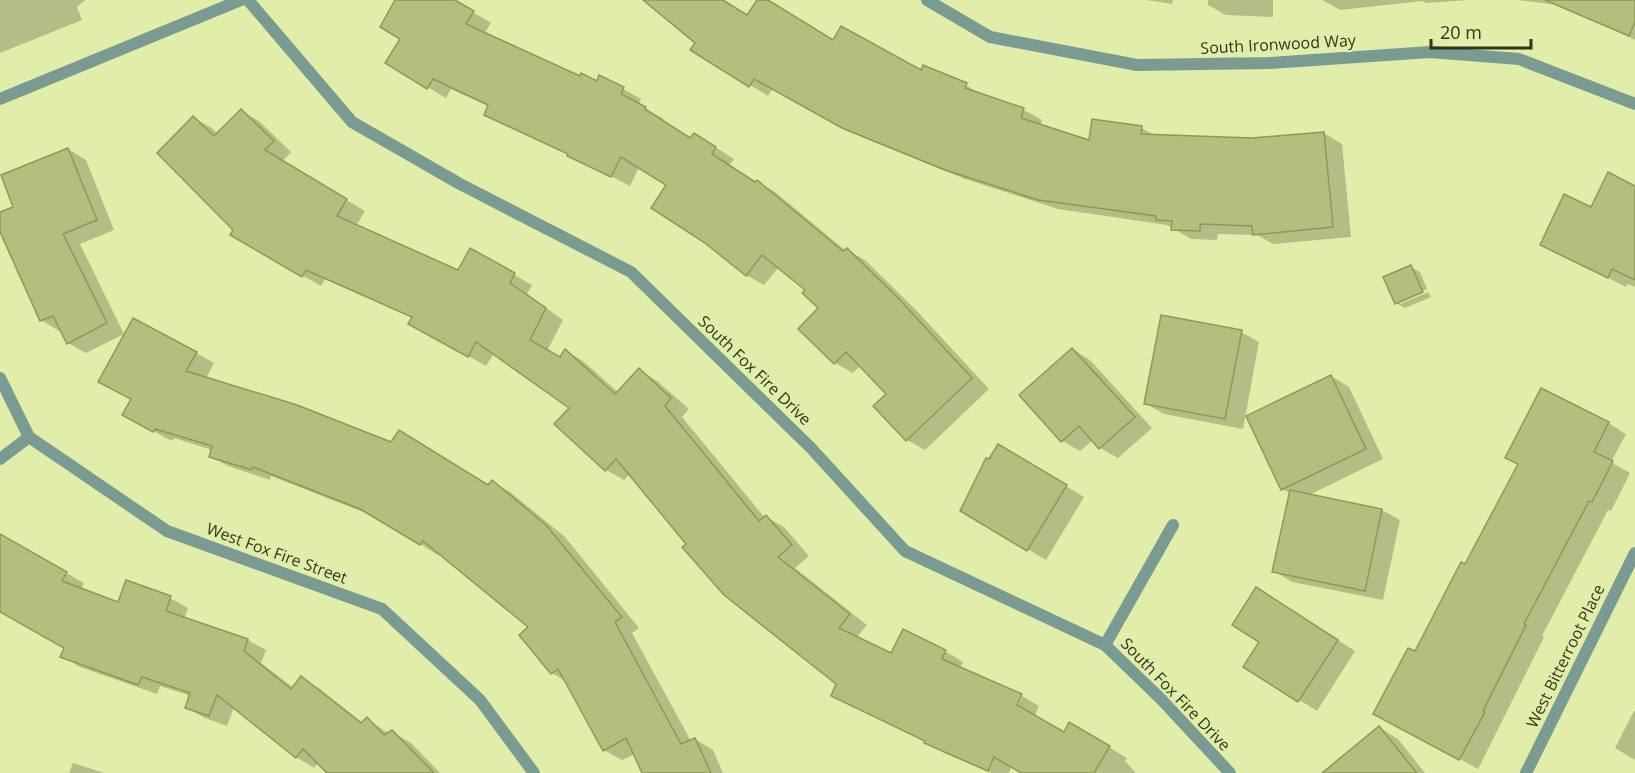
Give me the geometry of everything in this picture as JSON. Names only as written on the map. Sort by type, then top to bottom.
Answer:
[{"type":"street","points":[[0,99],[241,0]]},
{"type":"street","name":"South Fox Fire Drive","points":[[248,0],[352,122],[460,184],[631,272],[811,448],[905,551],[1105,645],[1161,699],[1230,773]]},
{"type":"street","name":"South Ironwood Way","points":[[927,0],[990,37],[1137,65],[1270,63],[1430,52],[1497,57],[1519,59],[1635,104]]},
{"type":"street","name":"West Fox Fire Street","points":[[0,378],[29,437],[167,531],[382,609],[480,700],[534,773]]},
{"type":"street","points":[[0,459],[29,437]]},
{"type":"street","points":[[1105,645],[1173,525]]},
{"type":"street","name":"West Bitterroot Place","points":[[1526,773],[1635,554]]},
{"type":"building","points":[[395,0],[455,0],[474,11],[466,24],[580,76],[581,73],[597,81],[599,75],[624,87],[621,94],[646,107],[645,109],[690,138],[694,133],[716,147],[712,154],[755,182],[757,180],[843,251],[847,248],[898,298],[972,378],[906,441],[873,406],[886,394],[846,352],[834,364],[798,329],[818,308],[802,293],[805,290],[762,255],[746,276],[705,243],[651,208],[666,185],[621,157],[611,177],[567,156],[568,154],[484,115],[488,105],[433,79],[427,89],[385,63],[400,39],[380,27]]},
{"type":"building","points":[[643,0],[723,0],[747,15],[757,0],[768,0],[833,40],[841,26],[921,70],[923,65],[967,83],[965,88],[1024,108],[1021,118],[1089,140],[1092,119],[1142,126],[1141,134],[1252,138],[1324,132],[1333,227],[1253,235],[1252,226],[1200,224],[1200,231],[1171,230],[1172,221],[1156,220],[1156,216],[1038,200],[945,170],[842,128],[754,79],[749,87],[690,50],[695,43]]},
{"type":"building","points":[[1545,0],[1635,0],[1635,22],[1629,36]]},
{"type":"building","points":[[241,109],[274,141],[265,150],[347,199],[337,216],[458,270],[470,248],[515,273],[510,283],[546,308],[530,340],[560,357],[565,349],[615,394],[639,368],[671,398],[665,406],[759,521],[766,515],[792,545],[778,557],[850,614],[839,628],[891,653],[903,629],[946,650],[942,659],[1022,694],[1017,705],[1064,732],[1069,722],[1110,746],[1094,773],[1021,773],[994,757],[988,771],[924,743],[925,741],[831,696],[836,684],[724,595],[682,547],[686,544],[616,459],[605,471],[554,424],[569,408],[476,342],[468,357],[408,324],[412,317],[306,270],[302,277],[230,235],[233,230],[157,153],[193,116],[214,136]]},
{"type":"building","points":[[68,148],[97,220],[63,234],[107,323],[67,344],[53,316],[40,321],[0,232],[0,212],[13,207],[1,175]]},
{"type":"building","points":[[1608,172],[1635,186],[1635,280],[1612,269],[1608,278],[1540,245],[1564,194],[1591,207]]},
{"type":"building","points":[[1411,265],[1423,292],[1395,304],[1383,277]]},
{"type":"building","points":[[1161,315],[1242,330],[1225,419],[1144,404]]},
{"type":"building","points":[[133,318],[197,352],[186,371],[297,405],[391,442],[399,430],[488,485],[492,480],[546,525],[622,617],[615,622],[681,744],[695,738],[711,773],[642,773],[626,738],[603,751],[558,669],[551,674],[519,635],[528,627],[423,541],[420,545],[360,509],[253,467],[252,470],[209,457],[212,446],[155,429],[153,432],[122,415],[131,399],[98,382]]},
{"type":"building","points":[[1072,348],[1135,417],[1099,449],[1079,426],[1061,442],[1019,395]]},
{"type":"building","points":[[1331,375],[1366,449],[1281,490],[1246,416]]},
{"type":"building","points":[[1541,388],[1609,422],[1594,452],[1613,461],[1592,502],[1589,501],[1524,624],[1526,625],[1483,711],[1485,712],[1459,760],[1373,714],[1408,648],[1415,651],[1461,562],[1465,564],[1518,464],[1505,458]]},
{"type":"building","points":[[998,444],[1067,485],[1027,551],[960,511],[986,458],[989,459]]},
{"type":"building","points":[[1290,490],[1382,509],[1365,591],[1272,572]]},
{"type":"building","points":[[0,534],[67,572],[62,581],[118,602],[126,580],[171,596],[166,611],[248,639],[244,651],[291,689],[301,676],[361,723],[367,717],[384,735],[392,730],[434,773],[327,773],[303,749],[296,758],[217,695],[209,716],[185,708],[190,693],[142,677],[138,685],[60,657],[64,648],[0,612]]},
{"type":"building","points":[[1256,587],[1338,640],[1298,702],[1243,667],[1259,642],[1232,625]]},
{"type":"building","points":[[1379,726],[1417,773],[1322,773]]}]
